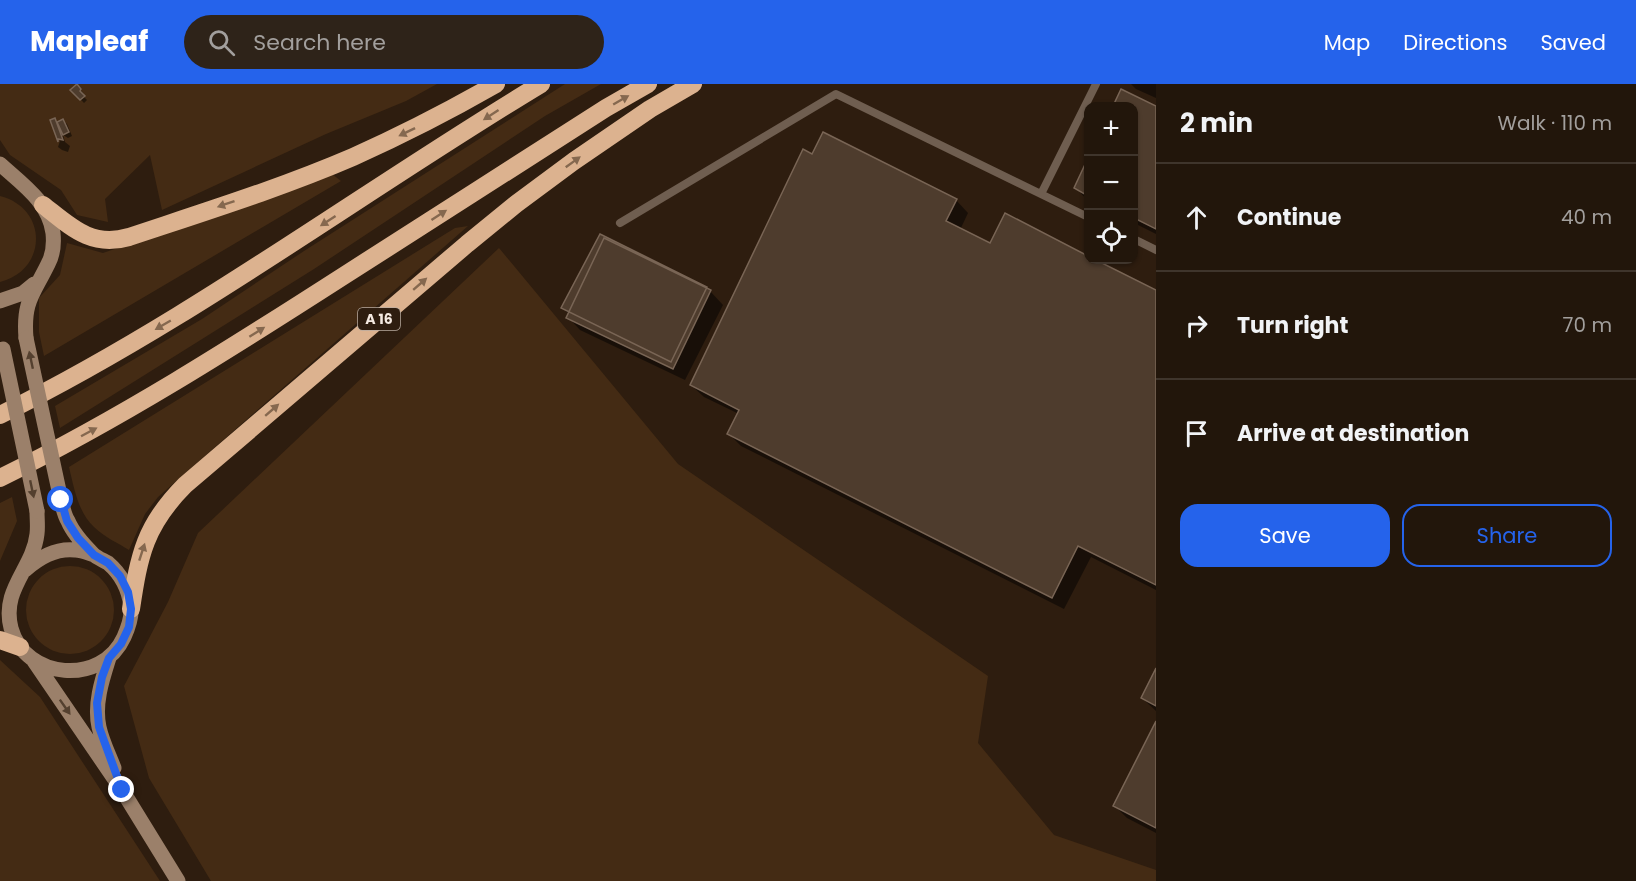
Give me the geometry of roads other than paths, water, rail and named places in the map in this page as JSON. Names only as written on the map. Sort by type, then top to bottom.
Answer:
[{"type":"highway","points":[[43,205],[75,230],[94,239],[111,240],[129,237],[293,181],[351,158],[406,133],[496,84]]},
{"type":"highway","points":[[0,415],[106,359],[176,318],[541,84]]},
{"type":"highway","points":[[0,478],[123,413],[204,365],[606,108],[648,84]]},
{"type":"highway","name":"A 16","points":[[131,609],[142,549],[152,527],[171,499],[185,485],[516,204],[574,161],[693,84]]},
{"type":"highway","points":[[0,640],[26,653]]},
{"type":"main road","points":[[0,164],[43,205],[51,223],[54,243],[50,262],[31,293],[26,308],[26,338],[67,521],[78,538],[94,555]]},
{"type":"main road","points":[[0,180],[12,181],[29,190]]},
{"type":"main road","points":[[0,301],[23,293],[39,280]]},
{"type":"main road","points":[[2,343],[37,511],[37,535],[31,554],[12,591],[9,610],[12,629],[26,653],[122,790],[178,881]]},
{"type":"main road","points":[[22,574],[36,560],[55,552],[74,550],[94,555],[108,563],[120,576],[128,592],[131,609],[129,627],[121,644],[109,658],[91,668],[70,672],[50,669],[26,653]]},
{"type":"main road","points":[[109,658],[102,677],[97,703],[99,727],[122,790]]},
{"type":"lane","points":[[1041,194],[1096,84]]},
{"type":"lane","points":[[620,223],[837,94],[1084,215]]},
{"type":"lane","points":[[1138,241],[1156,250]]}]
